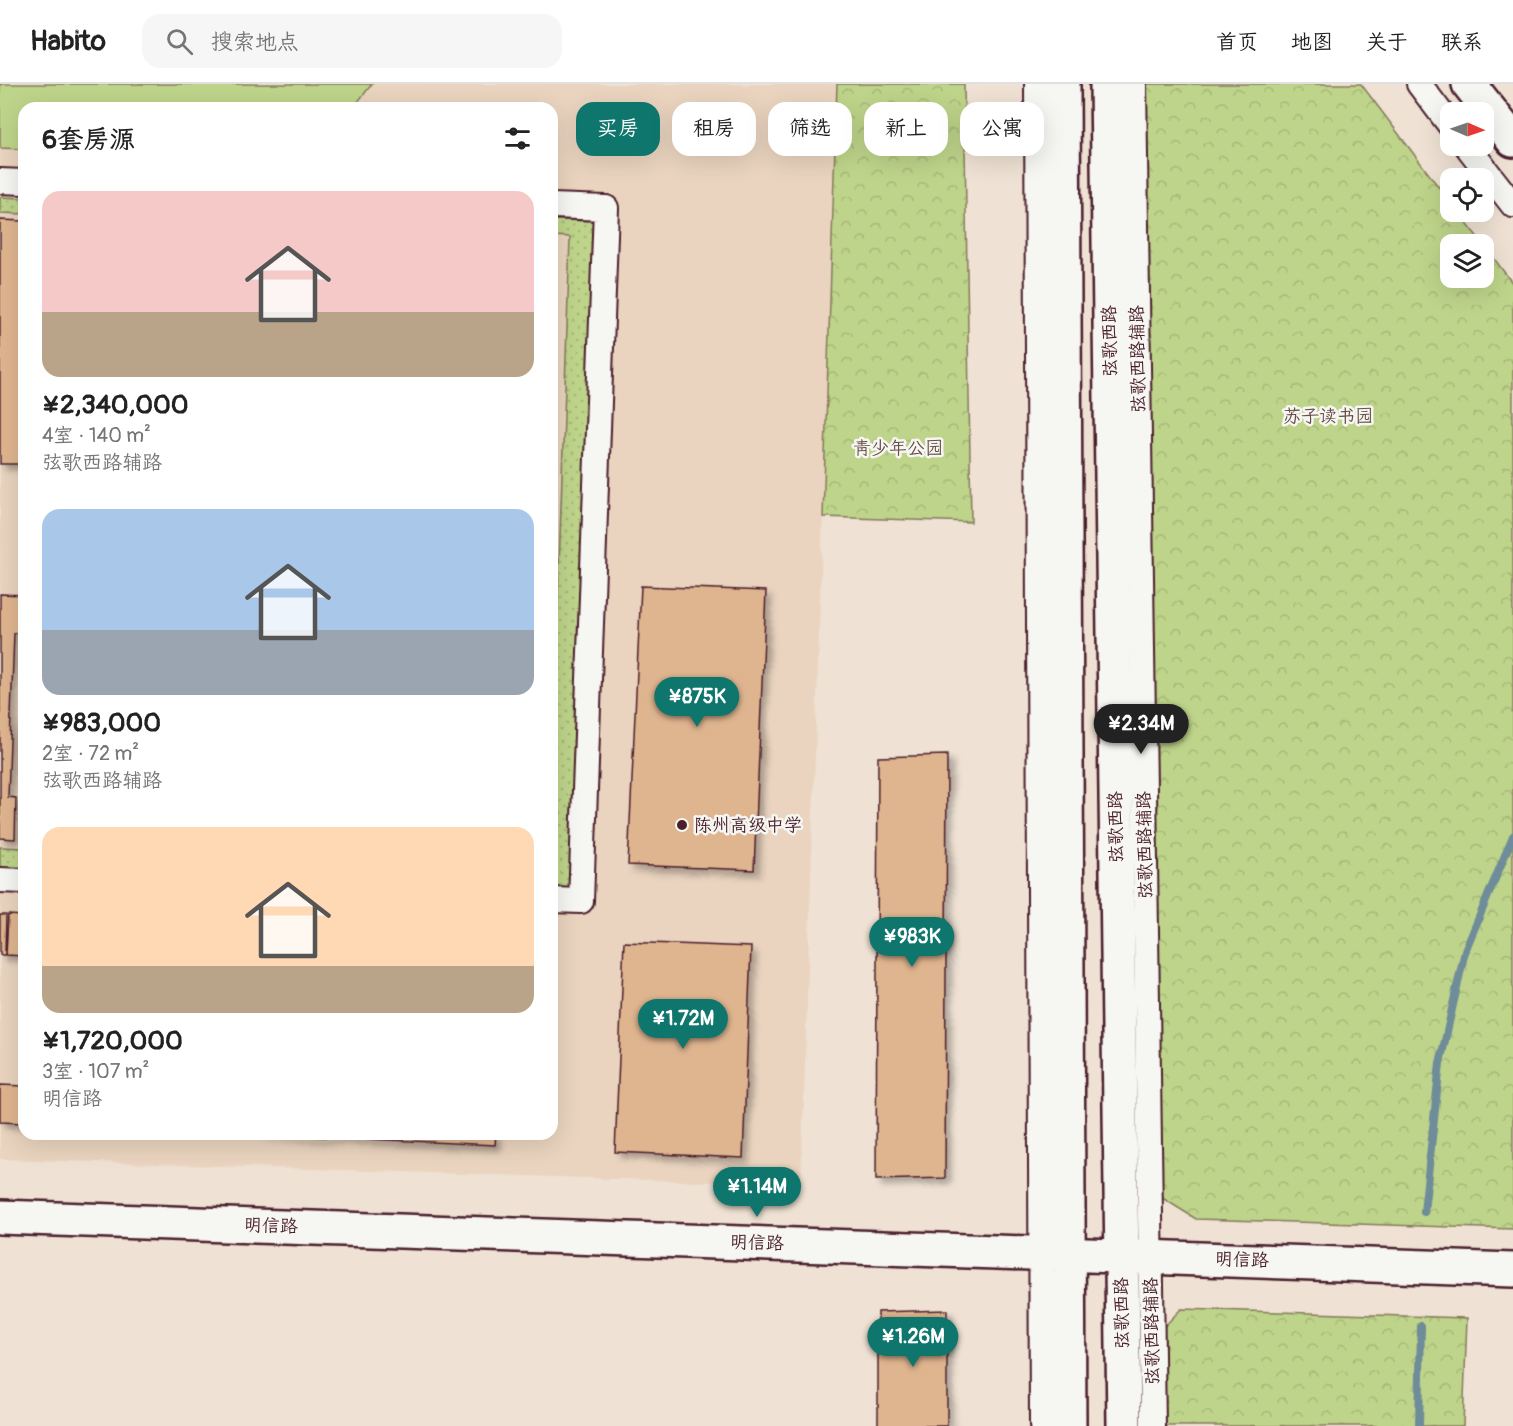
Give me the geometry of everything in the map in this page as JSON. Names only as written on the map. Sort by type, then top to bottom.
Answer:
[{"type":"main road","points":[[1063,84],[1055,1253],[1069,1426]]},
{"type":"main road","name":"弦歌西路","points":[[1107,84],[1136,1257],[1124,1426]]},
{"type":"main road","points":[[1469,84],[1513,140]]},
{"type":"main road","name":"明信路","points":[[0,1217],[1513,1270]]},
{"type":"street","points":[[1037,84],[1055,1253],[1042,1426]]},
{"type":"street","name":"弦歌西路辅路","points":[[1134,84],[1136,1257],[1153,1426]]},
{"type":"street","points":[[1419,84],[1440,112]]},
{"type":"street","points":[[1475,156],[1513,205]]},
{"type":"street","points":[[0,181],[18,182]]},
{"type":"street","points":[[558,206],[606,208],[581,901],[558,900]]},
{"type":"street","points":[[0,880],[18,881]]},
{"type":"shaded area","name":"陈州高级中学","points":[[0,84],[837,84],[836,102],[768,102],[768,156],[835,156],[801,1185],[0,1159]]},
{"type":"green space","points":[[0,84],[372,84],[358,102],[18,102],[18,149],[0,148]]},
{"type":"green space","name":"青少年公园","points":[[837,84],[964,84],[964,102],[960,102],[960,156],[965,156],[971,522],[823,517],[835,156],[852,156],[852,102],[836,102]]},
{"type":"green space","name":"苏子读书园","points":[[1140,84],[1361,84],[1440,189],[1440,222],[1466,222],[1475,234],[1440,234],[1440,288],[1494,288],[1494,258],[1513,284],[1513,1229],[1196,1219],[1148,1189]]},
{"type":"green space","points":[[0,197],[18,198],[18,214],[0,213]]},
{"type":"green space","points":[[558,220],[593,221],[570,891],[558,890],[558,596],[570,237],[558,236]]},
{"type":"green space","points":[[0,847],[18,848],[18,870],[0,869]]},
{"type":"green space","points":[[1181,1309],[1467,1318],[1463,1426],[1156,1426],[1156,1335]]},
{"type":"building","points":[[0,220],[18,221],[18,464],[0,464]]},
{"type":"building","points":[[641,586],[766,591],[754,870],[628,865]]},
{"type":"building","points":[[0,594],[18,595],[18,633],[14,633],[8,797],[16,798],[15,839],[0,838]]},
{"type":"building","points":[[947,755],[945,1178],[876,1180],[878,757]]},
{"type":"building","points":[[0,915],[6,915],[5,955],[0,955]]},
{"type":"building","points":[[8,915],[18,916],[18,956],[6,955]]},
{"type":"building","points":[[624,942],[751,947],[743,1158],[615,1152]]},
{"type":"building","points":[[0,1085],[18,1086],[18,1123],[0,1122]]},
{"type":"building","points":[[388,1140],[495,1140],[495,1145]]},
{"type":"building","points":[[947,1310],[947,1426],[878,1426],[878,1312]]},
{"type":"waterway","points":[[1424,1212],[1440,1063],[1465,951],[1513,836]]},
{"type":"waterway","points":[[1419,1426],[1421,1326]]},
{"type":"place","name":"陈州高级中学","points":[[682,825]]}]
